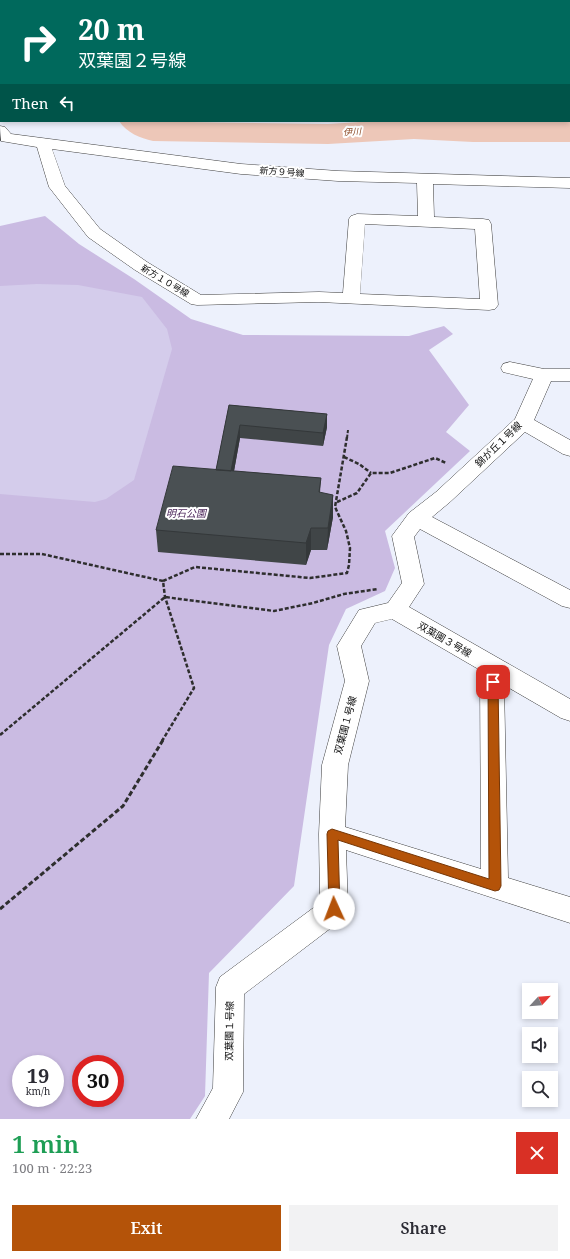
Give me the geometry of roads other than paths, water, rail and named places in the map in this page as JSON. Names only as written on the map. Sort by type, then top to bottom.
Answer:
[{"type":"street","name":"新方９号線","points":[[0,130],[6,138],[241,170],[338,176],[570,183]]},
{"type":"street","name":"新方１０号線","points":[[43,143],[57,187],[94,233],[141,266],[197,300],[319,297],[489,306],[483,224],[426,222]]},
{"type":"street","points":[[351,299],[357,219],[426,222],[425,179]]},
{"type":"street","points":[[510,368],[544,375],[570,375]]},
{"type":"street","name":"錦が丘１号線","points":[[417,518],[523,422],[544,375]]},
{"type":"street","points":[[523,422],[570,449]]},
{"type":"street","points":[[395,610],[413,584],[403,536],[417,518],[570,600]]},
{"type":"street","name":"双葉園３号線","points":[[395,610],[570,711]]},
{"type":"street","name":"双葉園１号線","points":[[212,1119],[228,1092],[230,987],[334,909],[332,834],[335,765],[357,680],[349,646],[367,616],[395,610]]},
{"type":"street","points":[[492,666],[495,886]]},
{"type":"street","points":[[332,834],[570,910]]},
{"type":"waterway","name":"伊川","points":[[138,122],[153,131],[328,134],[414,129],[473,132],[570,132]]},
{"type":"park label","name":"明石公園","points":[[186,513]]}]
